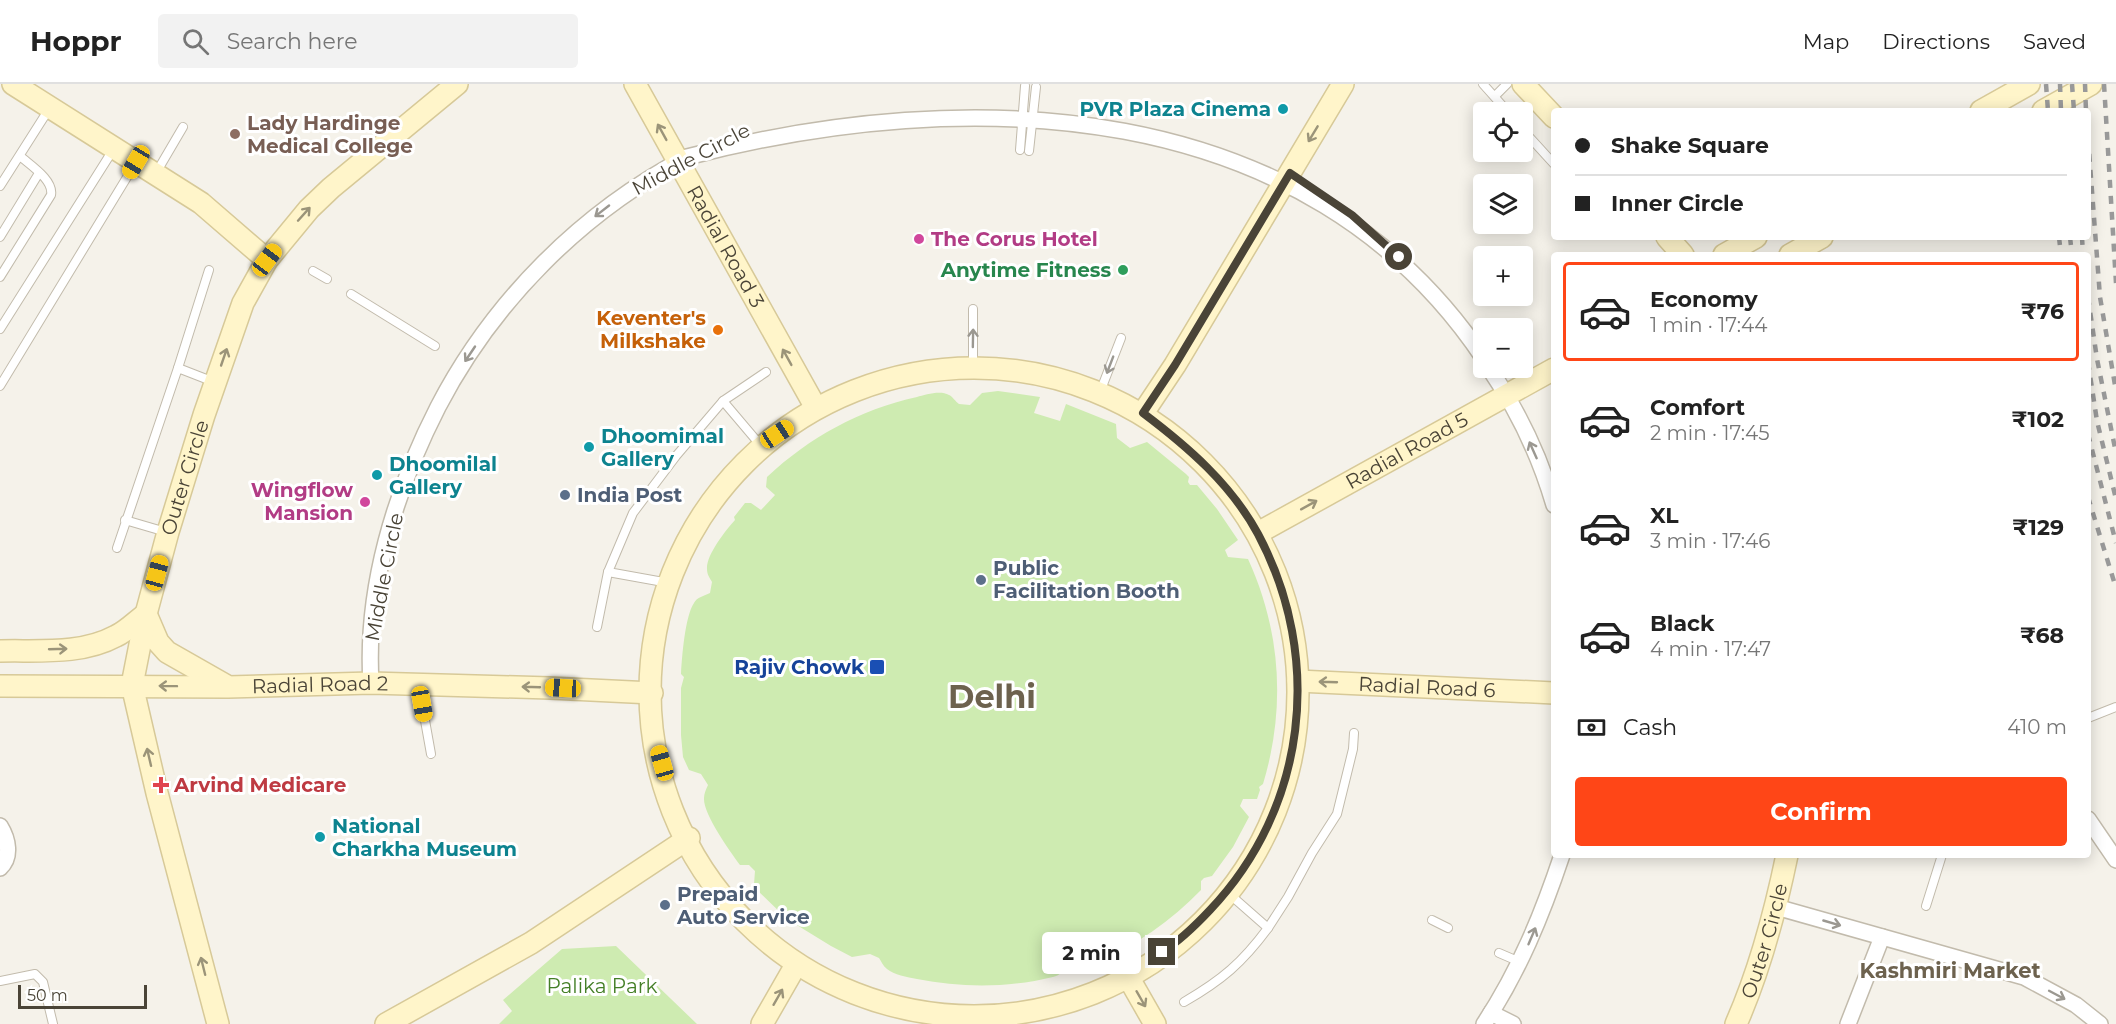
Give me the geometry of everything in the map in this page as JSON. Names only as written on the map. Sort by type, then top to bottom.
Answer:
[{"type":"street","points":[[12,84],[201,203],[267,260]]},
{"type":"street","name":"Outer Circle","points":[[218,1023],[157,793],[132,686],[146,614],[168,532],[243,303],[267,260],[309,209],[331,188],[457,84]]},
{"type":"street","name":"Radial Road 3","points":[[635,84],[816,408]]},
{"type":"street","points":[[1143,413],[1175,365],[1282,168],[1343,84]]},
{"type":"street","points":[[1523,84],[1551,114]]},
{"type":"street","points":[[2048,108],[2091,84]]},
{"type":"street","points":[[1006,85],[1054,90]]},
{"type":"street","points":[[1986,108],[2025,86],[2031,108]]},
{"type":"street","name":"Middle Circle","points":[[371,683],[371,630],[379,579],[392,523],[414,458],[450,386],[474,347],[501,311],[547,260],[608,207],[655,174],[747,128]]},
{"type":"street","points":[[1282,168],[1352,215],[1407,264],[1442,303],[1473,344]]},
{"type":"street","points":[[1670,240],[1680,252]]},
{"type":"street","points":[[1729,252],[1751,240]]},
{"type":"street","points":[[1795,252],[1817,240]]},
{"type":"street","points":[[973,367],[1031,372],[1072,382],[1100,392],[1143,413],[1196,454],[1240,505],[1258,533],[1274,568],[1293,630],[1298,681],[1296,731],[1286,780],[1265,834],[1227,892],[1180,941],[1127,975],[1084,996],[1039,1010],[995,1017],[934,1016],[888,1008],[821,984],[793,970],[756,937],[722,896],[689,838],[672,801],[656,744],[652,693],[653,657],[657,629],[669,583],[687,540],[712,500],[742,465],[762,447],[816,408],[883,380],[947,368],[973,367]]},
{"type":"street","name":"Radial Road 5","points":[[1258,533],[1551,371]]},
{"type":"street","points":[[1496,378],[1506,394],[1535,453],[1551,497]]},
{"type":"street","points":[[0,651],[75,649],[98,645],[118,636],[146,614],[158,642],[167,652],[228,687]]},
{"type":"street","name":"Radial Road 6","points":[[1298,681],[1551,693]]},
{"type":"street","name":"Radial Road 2","points":[[0,687],[228,687],[371,683],[652,693]]},
{"type":"street","points":[[2091,823],[2116,860]]},
{"type":"street","points":[[0,868],[7,861],[9,854],[2,831]]},
{"type":"street","points":[[387,1024],[531,944],[689,838]]},
{"type":"street","points":[[1513,1024],[1488,1018],[1520,962],[1545,905],[1561,858]]},
{"type":"street","name":"Outer Circle","points":[[1736,1024],[1749,994],[1776,907],[1786,858]]},
{"type":"street","points":[[1776,907],[2024,977],[2076,1005],[2100,1024]]},
{"type":"street","points":[[1848,1024],[1882,937]]},
{"type":"street","points":[[762,1024],[793,970]]},
{"type":"street","points":[[1127,975],[1155,1024]]},
{"type":"lane","points":[[1483,84],[1500,102]]},
{"type":"lane","points":[[1495,96],[1507,84]]},
{"type":"lane","points":[[1020,150],[1031,87]]},
{"type":"lane","points":[[1029,151],[1031,87]]},
{"type":"lane","points":[[0,186],[50,108]]},
{"type":"lane","points":[[155,174],[183,127]]},
{"type":"lane","points":[[1533,141],[1551,161]]},
{"type":"lane","points":[[0,329],[114,149]]},
{"type":"lane","points":[[0,278],[51,195],[51,186],[20,156]]},
{"type":"lane","points":[[0,386],[136,162]]},
{"type":"lane","points":[[0,237],[39,173]]},
{"type":"lane","points":[[117,548],[209,270]]},
{"type":"lane","points":[[314,270],[327,279]]},
{"type":"lane","points":[[351,294],[435,346]]},
{"type":"lane","points":[[973,309],[973,367]]},
{"type":"lane","points":[[1100,392],[1121,338]]},
{"type":"lane","points":[[178,368],[216,382]]},
{"type":"lane","points":[[597,627],[609,572],[633,513],[676,456],[723,400],[766,372]]},
{"type":"lane","points":[[723,400],[762,447]]},
{"type":"lane","points":[[126,520],[168,532]]},
{"type":"lane","points":[[609,572],[669,583]]},
{"type":"lane","points":[[418,684],[431,754]]},
{"type":"lane","points":[[2091,717],[2116,707]]},
{"type":"lane","points":[[1184,1002],[1205,990],[1234,968],[1251,951],[1268,928],[1337,814],[1353,749],[1354,733]]},
{"type":"lane","points":[[1926,906],[1941,858]]},
{"type":"lane","points":[[1227,892],[1268,928]]},
{"type":"lane","points":[[1432,920],[1448,928]]},
{"type":"lane","points":[[1499,952],[1520,962]]},
{"type":"lane","points":[[0,981],[35,974],[44,982],[53,1024]]},
{"type":"green space","points":[[998,391],[1040,397],[1034,413],[1060,421],[1066,404],[1116,424],[1117,438],[1130,448],[1147,442],[1189,477],[1190,485],[1197,485],[1238,540],[1225,550],[1228,557],[1248,559],[1259,586],[1268,614],[1273,642],[1277,698],[1270,755],[1257,799],[1243,799],[1240,806],[1249,817],[1233,847],[1212,876],[1201,881],[1201,890],[1190,901],[1152,931],[1096,963],[1078,960],[1053,977],[985,986],[934,982],[909,977],[890,971],[879,958],[870,954],[852,957],[787,919],[756,889],[755,871],[749,865],[740,865],[708,813],[704,798],[708,785],[701,774],[689,770],[683,757],[681,688],[684,677],[681,674],[688,617],[697,599],[710,593],[712,582],[707,569],[710,557],[745,503],[751,503],[761,510],[775,495],[766,487],[767,477],[800,449],[836,427],[875,409],[937,393],[949,395],[959,404],[970,405],[982,393]]},
{"type":"green space","name":"Palika Park","points":[[616,946],[697,1024],[499,1024],[512,1011],[503,1000],[562,949]]},
{"type":"railway","points":[[2046,84],[2048,108]]},
{"type":"railway","points":[[2060,84],[2061,108]]},
{"type":"railway","points":[[2072,84],[2074,108]]},
{"type":"railway","points":[[2085,84],[2086,108]]},
{"type":"railway","points":[[2104,84],[2116,283]]},
{"type":"railway","points":[[2091,178],[2100,297],[2116,391]]},
{"type":"railway","points":[[2059,240],[2061,252]]},
{"type":"railway","points":[[2070,240],[2072,252]]},
{"type":"railway","points":[[2082,240],[2083,252]]},
{"type":"railway","points":[[2091,318],[2116,453]]},
{"type":"railway","points":[[2091,382],[2097,421],[2116,499]]},
{"type":"railway","points":[[2091,446],[2116,543]]},
{"type":"railway","points":[[2091,507],[2116,588]]},
{"type":"place","name":"PVR Plaza Cinema","points":[[1283,109]]},
{"type":"place","name":"Lady Hardinge Medical College","points":[[235,134]]},
{"type":"place","name":"The Corus Hotel","points":[[919,239]]},
{"type":"place","name":"Anytime Fitness","points":[[1123,270]]},
{"type":"place","name":"Keventer's Milkshake","points":[[718,330]]},
{"type":"place","name":"Dhoomimal Gallery","points":[[589,447]]},
{"type":"place","name":"Dhoomilal Gallery","points":[[377,475]]},
{"type":"place","name":"India Post","points":[[565,495]]},
{"type":"place","name":"Wingflow Mansion","points":[[365,502]]},
{"type":"place","name":"Public Facilitation Booth","points":[[981,580]]},
{"type":"place","name":"Rajiv Chowk","points":[[877,667]]},
{"type":"place","name":"Arvind Medicare","points":[[161,785]]},
{"type":"place","name":"National Charkha Museum","points":[[320,837]]},
{"type":"place","name":"Prepaid Auto Service","points":[[665,905]]},
{"type":"district","name":"Delhi","points":[[992,697]]},
{"type":"district","name":"Kashmiri Market","points":[[1950,971]]},
{"type":"route","points":[[1162,952],[1180,941],[1234,883],[1265,834],[1286,780],[1296,731],[1298,681],[1293,630],[1287,605],[1258,533],[1240,505],[1196,454],[1143,413],[1175,365],[1290,173],[1352,215],[1399,257]]}]
